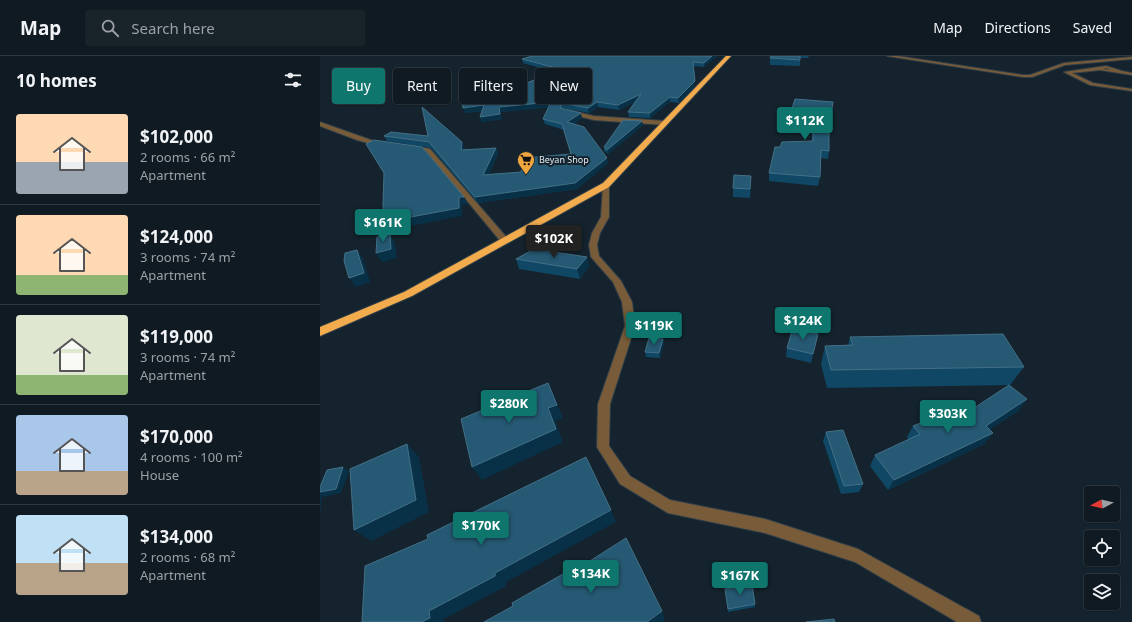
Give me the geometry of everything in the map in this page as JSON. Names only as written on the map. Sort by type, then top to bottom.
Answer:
[{"type":"highway","points":[[320,332],[408,294],[606,186],[729,56]]},
{"type":"street","points":[[889,56],[1023,76],[1064,64],[1132,58]]},
{"type":"street","points":[[1100,69],[1098,68],[1119,66]]},
{"type":"street","points":[[1106,67],[1118,69],[1120,71],[1117,72]]},
{"type":"street","points":[[1046,70],[1070,73],[1100,69],[1132,74]]},
{"type":"street","points":[[1070,73],[1082,81],[1132,90]]},
{"type":"street","points":[[564,111],[594,118],[665,123]]},
{"type":"street","points":[[320,124],[369,142],[391,146]]},
{"type":"street","points":[[402,147],[420,147],[428,150],[505,241]]},
{"type":"street","points":[[606,186],[605,217],[596,233],[593,245],[595,257],[617,282],[627,302],[630,326],[604,404],[603,447],[625,480],[668,506],[764,526],[858,556],[973,622]]},
{"type":"building","points":[[532,56],[712,56],[704,63],[693,62],[695,81],[678,98],[670,97],[650,113],[628,112],[641,94],[618,105],[597,102],[588,108],[567,104],[592,104],[592,68],[556,68],[522,59]]},
{"type":"building","points":[[771,56],[800,56],[800,60],[770,58]]},
{"type":"building","points":[[535,80],[535,104],[499,107],[500,114],[480,117],[484,105],[463,108],[462,104],[527,104],[527,83]]},
{"type":"building","points":[[795,99],[833,102],[829,128],[829,151],[821,150],[820,177],[769,173],[775,147],[780,147],[782,142],[813,141],[813,121],[788,121]]},
{"type":"building","points":[[550,104],[562,104],[560,108],[581,113],[567,122],[584,127],[607,158],[575,183],[475,197],[429,142],[384,136],[391,132],[428,136],[422,107],[462,142],[461,150],[496,148],[483,175],[521,172],[525,158],[571,154],[562,124],[543,119]]},
{"type":"building","points":[[623,120],[642,121],[607,150],[604,147]]},
{"type":"building","points":[[374,140],[422,147],[464,197],[459,197],[459,208],[384,222],[384,173],[366,144]]},
{"type":"building","points":[[734,175],[751,176],[750,189],[733,188]]},
{"type":"building","points":[[390,234],[391,249],[376,253],[377,237]]},
{"type":"building","points":[[534,249],[587,257],[577,269],[516,259]]},
{"type":"building","points":[[357,250],[364,273],[349,278],[344,261],[345,253]]},
{"type":"building","points":[[793,328],[818,334],[813,354],[787,348]]},
{"type":"building","points":[[1003,334],[1024,367],[831,370],[825,346],[853,345],[850,337]]},
{"type":"building","points":[[649,338],[663,339],[659,353],[645,352]]},
{"type":"building","points":[[548,383],[557,405],[548,408],[556,429],[472,467],[461,419]]},
{"type":"building","points":[[1009,385],[1027,399],[986,426],[993,433],[894,480],[875,455],[920,434],[913,426],[966,405],[971,410]]},
{"type":"building","points":[[843,430],[863,484],[844,486],[826,432]]},
{"type":"building","points":[[407,444],[416,500],[354,530],[350,469]]},
{"type":"building","points":[[586,457],[611,510],[495,573],[495,576],[429,611],[430,618],[421,622],[362,622],[365,566],[428,539],[427,535]]},
{"type":"building","points":[[343,467],[336,489],[320,492],[320,487],[327,470]]},
{"type":"building","points":[[626,538],[662,611],[647,622],[484,622],[513,606],[512,603],[570,570],[571,573]]},
{"type":"building","points":[[752,584],[755,604],[728,609],[725,589]]},
{"type":"building","points":[[834,619],[835,622],[806,622]]},
{"type":"place","name":"Beyan Shop","points":[[526,175]]}]
